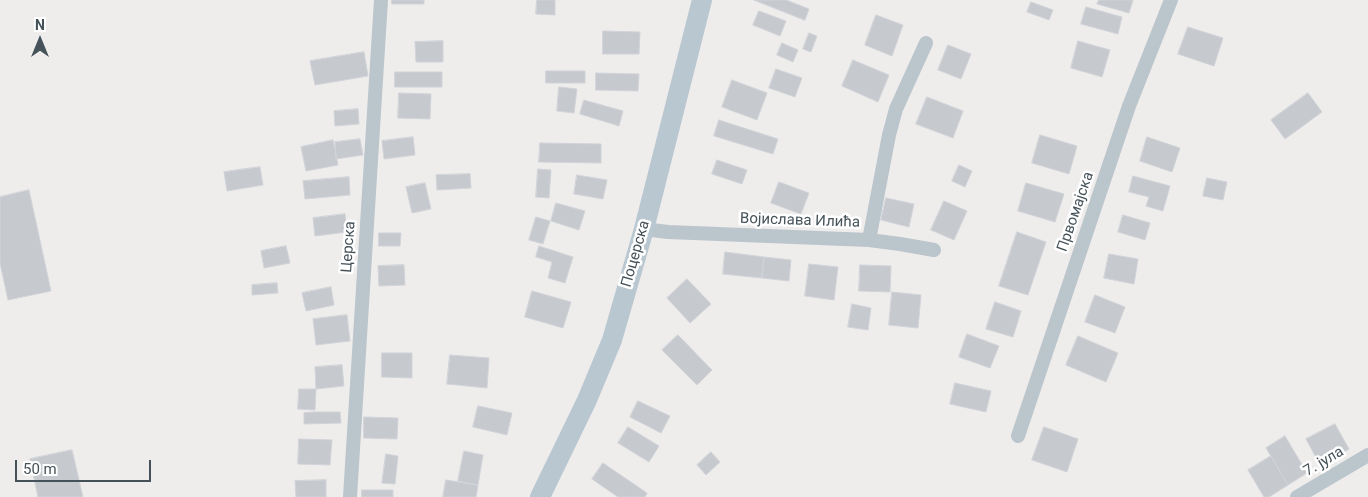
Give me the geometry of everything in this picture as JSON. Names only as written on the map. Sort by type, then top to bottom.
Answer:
[{"type":"main road","name":"Поцерска","points":[[540,497],[587,400],[612,340],[644,229],[702,0]]},
{"type":"street","name":"Церска","points":[[350,497],[381,0]]},
{"type":"street","name":"Првомајска","points":[[1018,436],[1128,106],[1171,0]]},
{"type":"street","name":"Војислава Илића","points":[[644,229],[668,232],[869,240],[896,109],[926,42]]},
{"type":"street","points":[[869,240],[934,250]]},
{"type":"street","name":"7. јула","points":[[1297,497],[1368,455]]},
{"type":"building","points":[[392,0],[424,0],[424,4],[392,4]]},
{"type":"building","points":[[537,0],[555,0],[555,15],[536,14]]},
{"type":"building","points":[[754,0],[786,0],[809,9],[805,20]]},
{"type":"building","points":[[1099,0],[1133,0],[1129,13],[1097,4]]},
{"type":"building","points":[[1031,2],[1053,10],[1049,20],[1027,12]]},
{"type":"building","points":[[1086,7],[1122,17],[1118,34],[1081,24]]},
{"type":"building","points":[[759,11],[786,21],[780,36],[753,25]]},
{"type":"building","points":[[876,15],[903,25],[892,56],[865,45]]},
{"type":"building","points":[[1188,27],[1223,38],[1214,66],[1178,54]]},
{"type":"building","points":[[603,31],[640,32],[639,54],[603,54]]},
{"type":"building","points":[[809,33],[817,36],[811,52],[803,49]]},
{"type":"building","points":[[443,41],[443,62],[416,62],[415,42]]},
{"type":"building","points":[[1078,41],[1110,50],[1102,77],[1071,68]]},
{"type":"building","points":[[782,43],[798,50],[793,62],[777,55]]},
{"type":"building","points":[[948,45],[971,54],[961,79],[938,70]]},
{"type":"building","points":[[364,52],[368,76],[315,85],[310,61]]},
{"type":"building","points":[[853,60],[889,75],[878,102],[842,86]]},
{"type":"building","points":[[776,69],[802,78],[795,97],[769,88]]},
{"type":"building","points":[[546,71],[585,71],[585,83],[546,83]]},
{"type":"building","points":[[395,72],[442,72],[442,87],[395,87]]},
{"type":"building","points":[[596,73],[639,74],[638,91],[596,90]]},
{"type":"building","points":[[732,80],[767,93],[757,120],[722,107]]},
{"type":"building","points":[[559,87],[577,89],[574,113],[557,111]]},
{"type":"building","points":[[399,93],[431,94],[430,119],[398,118]]},
{"type":"building","points":[[1308,93],[1322,112],[1285,139],[1271,120]]},
{"type":"building","points":[[927,97],[963,111],[953,138],[916,124]]},
{"type":"building","points":[[584,100],[623,111],[619,126],[580,114]]},
{"type":"building","points":[[358,109],[359,124],[335,126],[334,111]]},
{"type":"building","points":[[719,120],[778,139],[773,154],[714,136]]},
{"type":"building","points":[[1040,135],[1077,146],[1069,174],[1032,163]]},
{"type":"building","points":[[413,137],[415,155],[384,159],[382,141]]},
{"type":"building","points":[[1147,137],[1180,148],[1172,172],[1140,161]]},
{"type":"building","points":[[360,139],[363,155],[336,159],[335,142]]},
{"type":"building","points":[[333,140],[338,165],[306,171],[301,147]]},
{"type":"building","points":[[540,143],[601,144],[601,163],[539,162]]},
{"type":"building","points":[[717,160],[747,170],[742,184],[712,174]]},
{"type":"building","points":[[959,165],[972,171],[965,187],[952,181]]},
{"type":"building","points":[[260,167],[263,185],[227,191],[224,172]]},
{"type":"building","points":[[538,169],[551,170],[549,198],[536,197]]},
{"type":"building","points":[[470,174],[471,188],[437,190],[436,175]]},
{"type":"building","points":[[577,175],[607,180],[603,199],[574,194]]},
{"type":"building","points":[[1133,176],[1170,186],[1163,211],[1146,206],[1149,197],[1129,192]]},
{"type":"building","points":[[349,177],[350,195],[305,199],[303,181]]},
{"type":"building","points":[[1207,178],[1227,182],[1223,200],[1203,196]]},
{"type":"building","points":[[779,182],[809,193],[801,214],[771,203]]},
{"type":"building","points":[[425,183],[431,209],[412,213],[406,187]]},
{"type":"building","points":[[1026,183],[1064,194],[1055,222],[1018,211]]},
{"type":"building","points":[[29,190],[51,291],[8,300],[0,263],[0,197]]},
{"type":"building","points":[[886,198],[914,204],[909,227],[881,220]]},
{"type":"building","points":[[944,201],[967,211],[954,240],[931,230]]},
{"type":"building","points":[[556,203],[585,211],[579,230],[551,221]]},
{"type":"building","points":[[345,214],[347,232],[315,236],[313,218]]},
{"type":"building","points":[[1123,215],[1150,223],[1145,240],[1118,232]]},
{"type":"building","points":[[536,217],[550,221],[543,244],[529,240]]},
{"type":"building","points":[[1017,232],[1046,242],[1028,295],[999,286]]},
{"type":"building","points":[[379,233],[401,233],[400,246],[379,246]]},
{"type":"building","points":[[286,246],[290,263],[264,268],[261,251]]},
{"type":"building","points":[[539,246],[573,257],[565,283],[548,278],[552,262],[536,257]]},
{"type":"building","points":[[725,252],[764,257],[762,278],[723,274]]},
{"type":"building","points":[[1109,254],[1138,259],[1134,284],[1104,278]]},
{"type":"building","points":[[764,257],[791,260],[789,281],[762,278]]},
{"type":"building","points":[[809,264],[838,267],[834,300],[805,296]]},
{"type":"building","points":[[404,265],[405,285],[379,286],[378,266]]},
{"type":"building","points":[[860,265],[891,266],[890,292],[859,291]]},
{"type":"building","points":[[687,279],[711,304],[690,323],[667,298]]},
{"type":"building","points":[[277,283],[278,293],[252,295],[252,285]]},
{"type":"building","points":[[331,287],[334,305],[306,311],[302,293]]},
{"type":"building","points":[[532,291],[571,302],[563,328],[525,317]]},
{"type":"building","points":[[892,292],[921,295],[918,328],[889,325]]},
{"type":"building","points":[[1095,295],[1125,307],[1115,333],[1085,322]]},
{"type":"building","points":[[995,302],[1021,311],[1013,337],[986,329]]},
{"type":"building","points":[[852,304],[871,308],[868,330],[848,327]]},
{"type":"building","points":[[347,315],[350,341],[316,345],[313,319]]},
{"type":"building","points":[[967,334],[999,346],[990,368],[959,357]]},
{"type":"building","points":[[678,335],[712,370],[697,385],[662,350]]},
{"type":"building","points":[[1078,336],[1118,353],[1106,382],[1066,365]]},
{"type":"building","points":[[382,353],[412,353],[412,378],[382,377]]},
{"type":"building","points":[[450,355],[489,358],[487,388],[447,384]]},
{"type":"building","points":[[342,365],[344,386],[316,389],[315,367]]},
{"type":"building","points":[[955,383],[991,391],[986,412],[950,404]]},
{"type":"building","points":[[299,389],[316,389],[315,410],[298,409]]},
{"type":"building","points":[[638,401],[670,416],[661,433],[630,417]]},
{"type":"building","points":[[478,406],[512,413],[507,435],[473,427]]},
{"type":"building","points":[[340,412],[341,423],[304,424],[304,413]]},
{"type":"building","points":[[364,417],[398,418],[397,439],[364,438]]},
{"type":"building","points":[[1335,424],[1349,449],[1320,465],[1306,439]]},
{"type":"building","points":[[628,427],[659,446],[649,462],[618,443]]},
{"type":"building","points":[[1044,427],[1078,439],[1067,472],[1032,460]]},
{"type":"building","points":[[1285,436],[1307,473],[1288,485],[1266,448]]},
{"type":"building","points":[[299,439],[332,440],[330,465],[298,464]]},
{"type":"building","points":[[72,450],[83,497],[38,497],[30,459]]},
{"type":"building","points":[[464,451],[483,455],[478,485],[458,481]]},
{"type":"building","points":[[711,452],[720,462],[706,475],[697,465]]},
{"type":"building","points":[[386,454],[398,456],[395,484],[382,483]]},
{"type":"building","points":[[1271,456],[1288,485],[1269,497],[1264,497],[1248,470]]},
{"type":"building","points":[[603,463],[647,493],[645,497],[618,497],[592,479]]},
{"type":"building","points":[[326,480],[326,497],[296,497],[295,481]]},
{"type":"building","points":[[446,480],[478,485],[476,497],[443,497]]},
{"type":"building","points":[[362,490],[393,490],[393,497],[362,497]]}]
